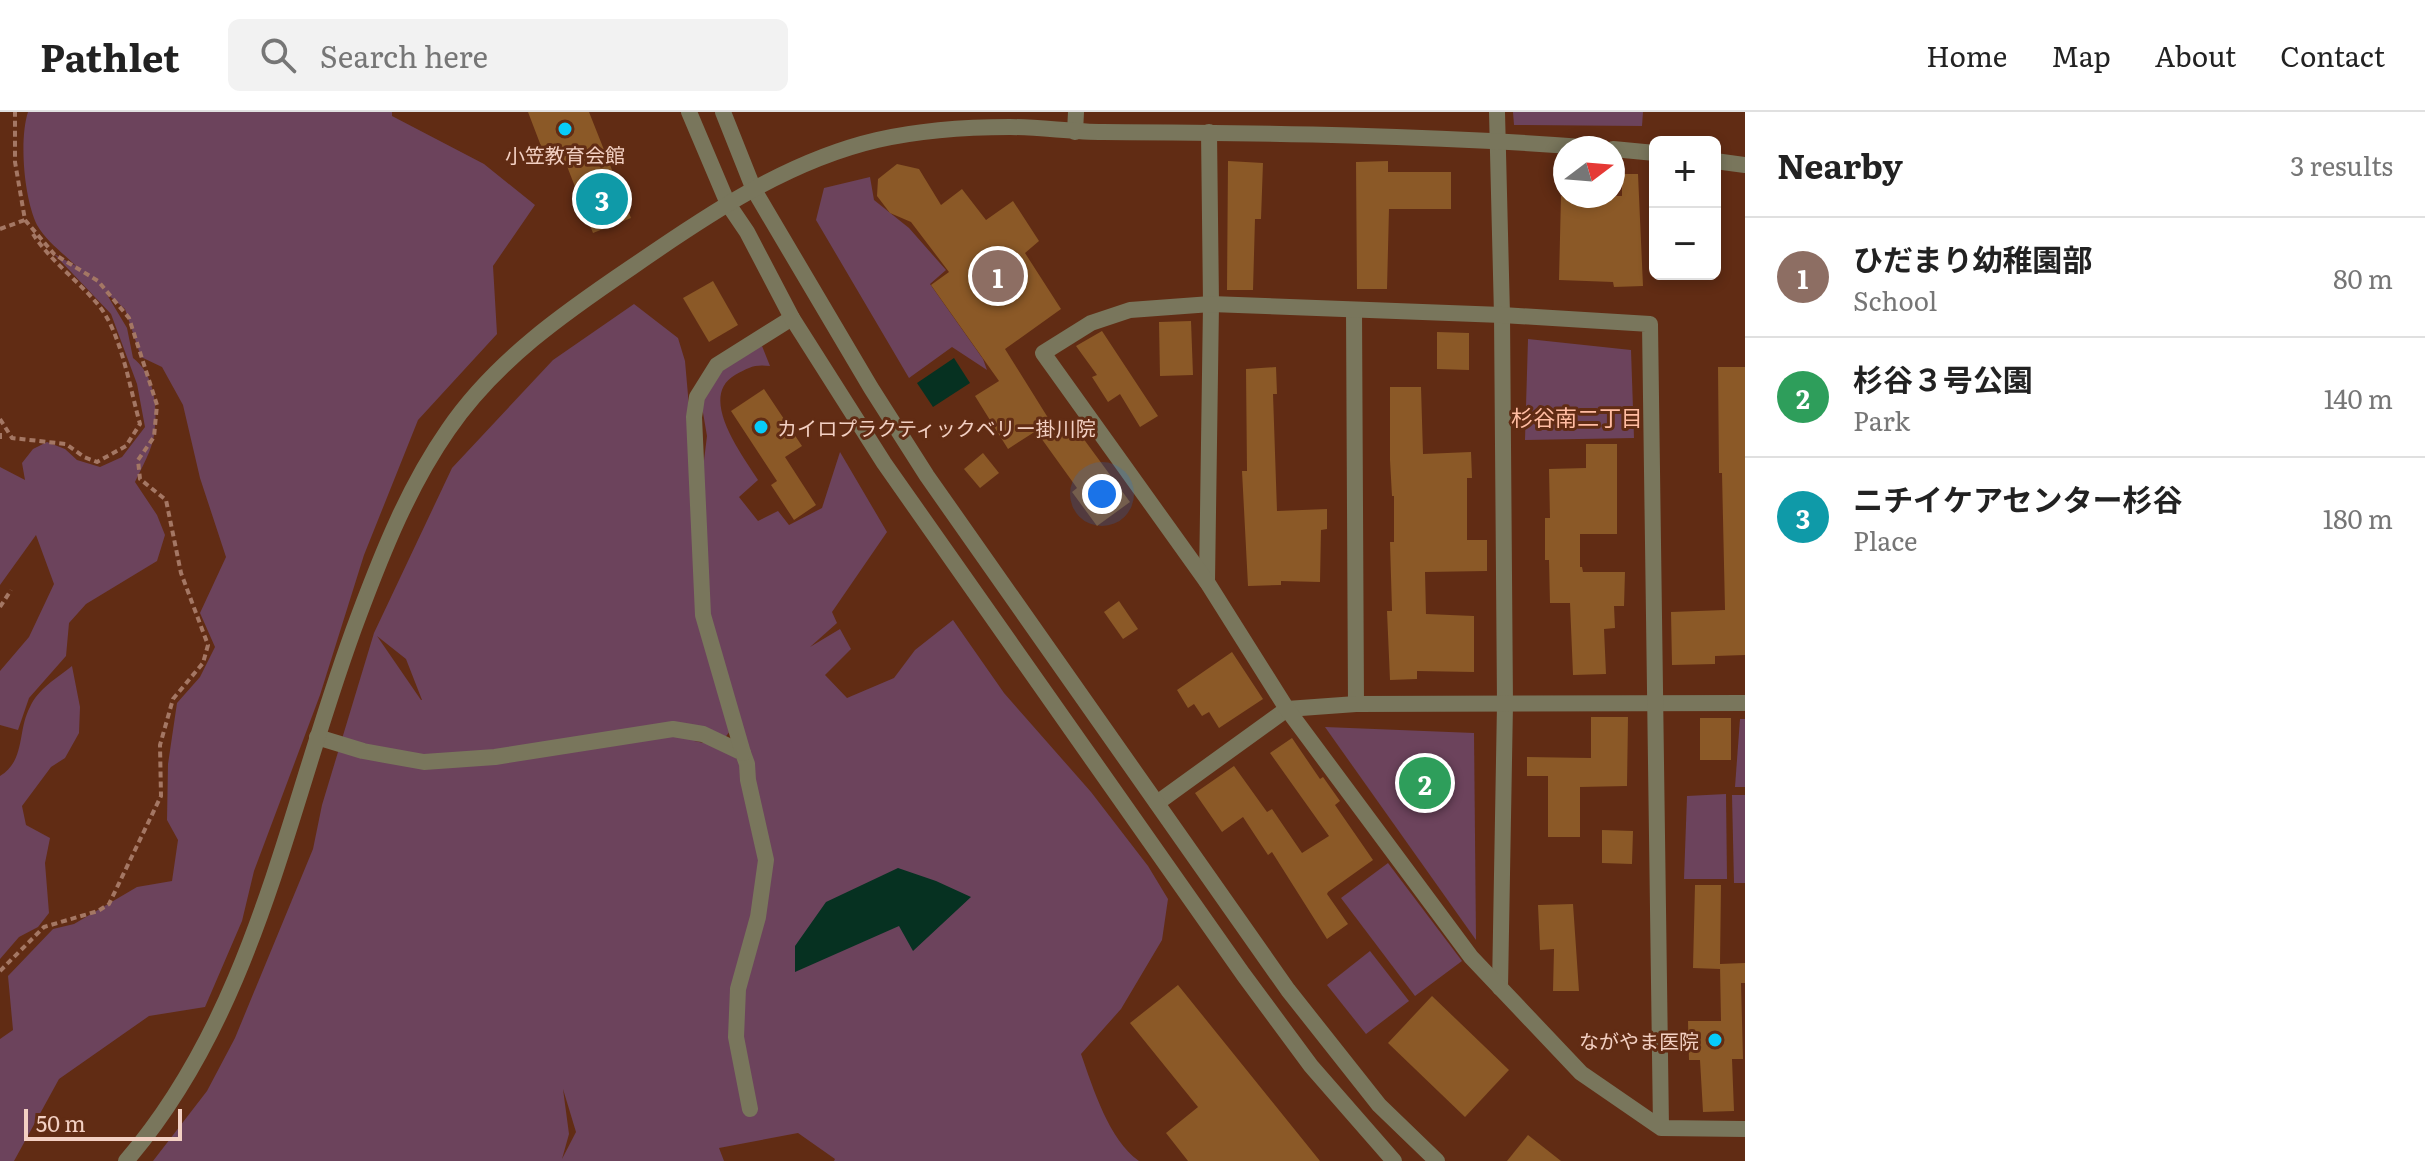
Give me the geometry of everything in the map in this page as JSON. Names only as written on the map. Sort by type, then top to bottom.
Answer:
[{"type":"street","points":[[689,112],[728,204],[747,232],[792,318],[884,463],[1243,974],[1311,1066],[1394,1161]]},
{"type":"street","points":[[723,112],[754,190],[863,375],[927,476],[1288,990],[1379,1105],[1437,1161]]},
{"type":"street","points":[[1075,132],[1076,112]]},
{"type":"street","points":[[1497,112],[1505,704],[1500,988]]},
{"type":"street","points":[[126,1161],[195,1064],[233,985],[266,898],[357,619],[390,536],[418,477],[448,428],[484,384],[534,338],[637,263],[728,204],[798,168],[873,141],[918,133],[1014,127],[1075,132],[1209,132],[1498,140],[1553,144]]},
{"type":"street","points":[[1207,582],[1211,304],[1209,132]]},
{"type":"street","points":[[1625,150],[1649,152]]},
{"type":"street","points":[[1721,162],[1745,165]]},
{"type":"street","points":[[1661,1128],[1650,324],[1211,304],[1130,310],[1091,323],[1043,353],[1207,582],[1287,709],[1471,957],[1581,1073],[1661,1128],[1745,1129]]},
{"type":"street","points":[[1354,310],[1356,704]]},
{"type":"street","points":[[750,1109],[736,1037],[738,989],[758,917],[766,860],[747,764],[703,615],[694,417],[697,397],[717,365],[792,318]]},
{"type":"street","points":[[1157,803],[1287,709],[1356,704],[1745,703]]},
{"type":"street","points":[[317,737],[363,751],[424,762],[495,757],[673,729],[703,734],[743,753]]},
{"type":"path","points":[[0,419],[12,438],[66,444],[97,462],[126,446],[140,424],[112,328],[99,307],[43,249],[25,220],[15,162],[15,112]]},
{"type":"path","points":[[0,229],[25,220]]},
{"type":"path","points":[[0,971],[44,927],[98,911],[109,904],[161,796],[160,745],[173,699],[203,663],[208,645],[181,573],[166,500],[140,479],[138,460],[154,437],[157,405],[129,318],[98,281],[54,254],[25,220]]},
{"type":"path","points":[[0,433],[0,443]]},
{"type":"path","points":[[0,607],[11,590]]},
{"type":"shaded area","points":[[28,112],[392,112],[392,116],[484,164],[535,205],[493,266],[497,334],[418,420],[364,555],[320,695],[254,871],[242,921],[205,1007],[149,1016],[59,1079],[14,1161],[0,1161],[0,1039],[13,1030],[8,976],[53,929],[74,924],[137,887],[172,881],[178,840],[167,820],[168,764],[177,703],[200,677],[215,647],[200,613],[226,557],[200,478],[183,405],[162,367],[141,357],[125,309],[106,293],[127,328],[133,358],[146,373],[153,393],[156,414],[153,441],[135,482],[157,515],[165,535],[157,561],[86,604],[69,623],[66,656],[29,698],[18,730],[0,725],[0,671],[29,637],[54,584],[36,535],[0,585],[0,467],[25,480],[22,463],[33,449],[47,442],[65,449],[77,460],[100,467],[122,457],[145,427],[137,384],[111,314],[54,254],[76,266],[37,225],[26,185],[23,153]]},
{"type":"shaded area","points":[[1513,112],[1643,112],[1642,126],[1514,125]]},
{"type":"shaded area","points":[[870,177],[874,200],[909,228],[946,270],[930,284],[983,359],[987,370],[952,347],[909,378],[816,220],[824,188]]},
{"type":"shaded area","points":[[634,304],[678,338],[685,361],[698,509],[707,436],[702,407],[708,381],[731,357],[762,346],[770,366],[752,367],[735,375],[724,385],[720,397],[727,427],[758,480],[739,497],[758,521],[778,511],[789,525],[822,508],[840,452],[887,532],[832,612],[837,623],[810,647],[840,629],[851,649],[825,675],[847,698],[894,678],[915,650],[953,620],[1004,693],[1091,792],[1148,866],[1168,899],[1162,940],[1121,1009],[1081,1054],[1111,1127],[1128,1152],[1139,1161],[834,1161],[798,1133],[719,1148],[724,1161],[153,1161],[207,1091],[235,1038],[313,849],[322,805],[374,633],[452,468],[553,360]],"holes":[[[377,636],[406,659],[422,700],[421,700]],[[733,727],[741,761],[714,745],[694,741],[721,743]],[[563,1089],[576,1132],[562,1159],[569,1134]]]},
{"type":"shaded area","points":[[1528,339],[1631,350],[1634,438],[1525,440]]},
{"type":"shaded area","points":[[954,358],[970,383],[933,407],[917,383]]},
{"type":"shaded area","points":[[72,666],[80,707],[79,733],[65,758],[51,767],[22,806],[26,825],[50,838],[45,863],[49,913],[38,927],[19,937],[0,959],[0,776],[14,762],[33,701],[48,684]]},
{"type":"shaded area","points":[[1740,719],[1745,719],[1745,787],[1735,787]]},
{"type":"shaded area","points":[[1325,727],[1474,733],[1476,940]]},
{"type":"shaded area","points":[[1726,794],[1727,879],[1684,879],[1687,796]]},
{"type":"shaded area","points":[[1732,795],[1745,795],[1745,883],[1734,883]]},
{"type":"shaded area","points":[[1388,863],[1462,961],[1415,996],[1341,898]]},
{"type":"shaded area","points":[[898,868],[971,897],[913,951],[899,926],[795,972],[795,946],[826,902]]},
{"type":"shaded area","points":[[1370,951],[1409,1001],[1366,1034],[1327,985]]},
{"type":"building","points":[[528,112],[589,112],[631,218],[593,233],[565,161],[549,167]]},
{"type":"building","points":[[1228,161],[1263,163],[1261,219],[1255,219],[1253,290],[1227,290]]},
{"type":"building","points":[[1388,161],[1388,172],[1451,172],[1451,209],[1389,209],[1387,289],[1357,289],[1356,162]]},
{"type":"building","points":[[897,164],[919,169],[941,205],[962,189],[986,220],[1013,201],[1039,241],[1025,253],[1061,309],[1005,349],[1055,429],[1069,419],[1130,502],[1097,526],[1072,492],[1077,488],[1036,431],[1008,449],[975,396],[999,381],[931,285],[949,272],[911,222],[890,213],[877,196],[878,179]]},
{"type":"building","points":[[1625,174],[1638,174],[1643,286],[1614,287],[1613,282],[1559,280],[1561,208],[1625,208]]},
{"type":"building","points":[[713,281],[738,325],[709,342],[683,298]]},
{"type":"building","points":[[1191,321],[1193,375],[1160,376],[1159,322]]},
{"type":"building","points":[[1102,331],[1158,416],[1140,427],[1120,394],[1108,402],[1092,377],[1097,375],[1076,346]]},
{"type":"building","points":[[1437,332],[1469,333],[1469,370],[1437,369]]},
{"type":"building","points":[[1276,367],[1277,394],[1273,394],[1277,511],[1327,509],[1327,529],[1321,530],[1320,582],[1281,581],[1281,585],[1248,586],[1242,471],[1247,471],[1246,369]]},
{"type":"building","points":[[1718,367],[1745,367],[1745,655],[1715,656],[1715,664],[1672,665],[1671,612],[1725,610]]},
{"type":"building","points":[[1390,387],[1421,387],[1423,454],[1471,452],[1472,478],[1467,478],[1467,540],[1487,540],[1487,571],[1425,572],[1426,614],[1474,616],[1474,672],[1417,671],[1417,679],[1390,680],[1387,611],[1392,611],[1390,542],[1394,542],[1394,496],[1390,460]]},
{"type":"building","points":[[764,389],[802,446],[785,457],[816,505],[794,520],[771,485],[777,481],[731,411]]},
{"type":"building","points":[[1586,444],[1617,444],[1617,534],[1580,534],[1580,567],[1583,572],[1625,572],[1624,606],[1614,606],[1615,628],[1604,629],[1606,674],[1573,675],[1570,603],[1550,603],[1549,560],[1545,560],[1545,518],[1550,518],[1549,469],[1586,468]]},
{"type":"building","points":[[983,453],[999,473],[980,488],[964,469]]},
{"type":"building","points":[[1119,601],[1138,629],[1123,639],[1104,612]]},
{"type":"building","points":[[1232,652],[1263,699],[1219,728],[1209,712],[1202,716],[1194,704],[1188,708],[1177,690]]},
{"type":"building","points":[[1591,717],[1628,717],[1627,786],[1580,787],[1580,837],[1548,837],[1548,776],[1527,776],[1527,757],[1591,758]]},
{"type":"building","points":[[1700,718],[1731,718],[1731,760],[1700,760]]},
{"type":"building","points":[[1292,738],[1320,779],[1323,777],[1340,801],[1335,805],[1373,860],[1328,892],[1348,924],[1327,939],[1272,852],[1268,855],[1243,817],[1222,832],[1195,793],[1234,766],[1267,812],[1272,809],[1302,853],[1329,836],[1270,753]]},
{"type":"building","points":[[1602,830],[1633,831],[1632,864],[1602,863]]},
{"type":"building","points":[[1695,885],[1721,885],[1720,964],[1745,963],[1745,983],[1741,983],[1743,1059],[1732,1059],[1734,1111],[1703,1112],[1700,1060],[1689,1060],[1688,1021],[1721,1021],[1720,966],[1720,969],[1693,968]]},
{"type":"building","points":[[1573,904],[1579,991],[1553,991],[1554,949],[1540,950],[1538,905]]},
{"type":"building","points":[[1178,985],[1320,1161],[1188,1161],[1166,1133],[1198,1107],[1130,1023]]},
{"type":"building","points":[[1432,996],[1509,1070],[1465,1117],[1388,1043]]},
{"type":"building","points":[[1528,1135],[1561,1161],[1507,1161]]},
{"type":"place","name":"小笠教育会館","points":[[565,129]]},
{"type":"place","name":"ニチイケアセンター杉谷","points":[[602,199]]},
{"type":"place","name":"ひだまり幼稚園部","points":[[998,276]]},
{"type":"place","name":"カイロプラクティックベリー掛川院","points":[[761,427]]},
{"type":"place","name":"杉谷３号公園","points":[[1425,783]]},
{"type":"place","name":"ながやま医院","points":[[1715,1040]]},
{"type":"district","name":"杉谷南二丁目","points":[[1577,416]]}]
